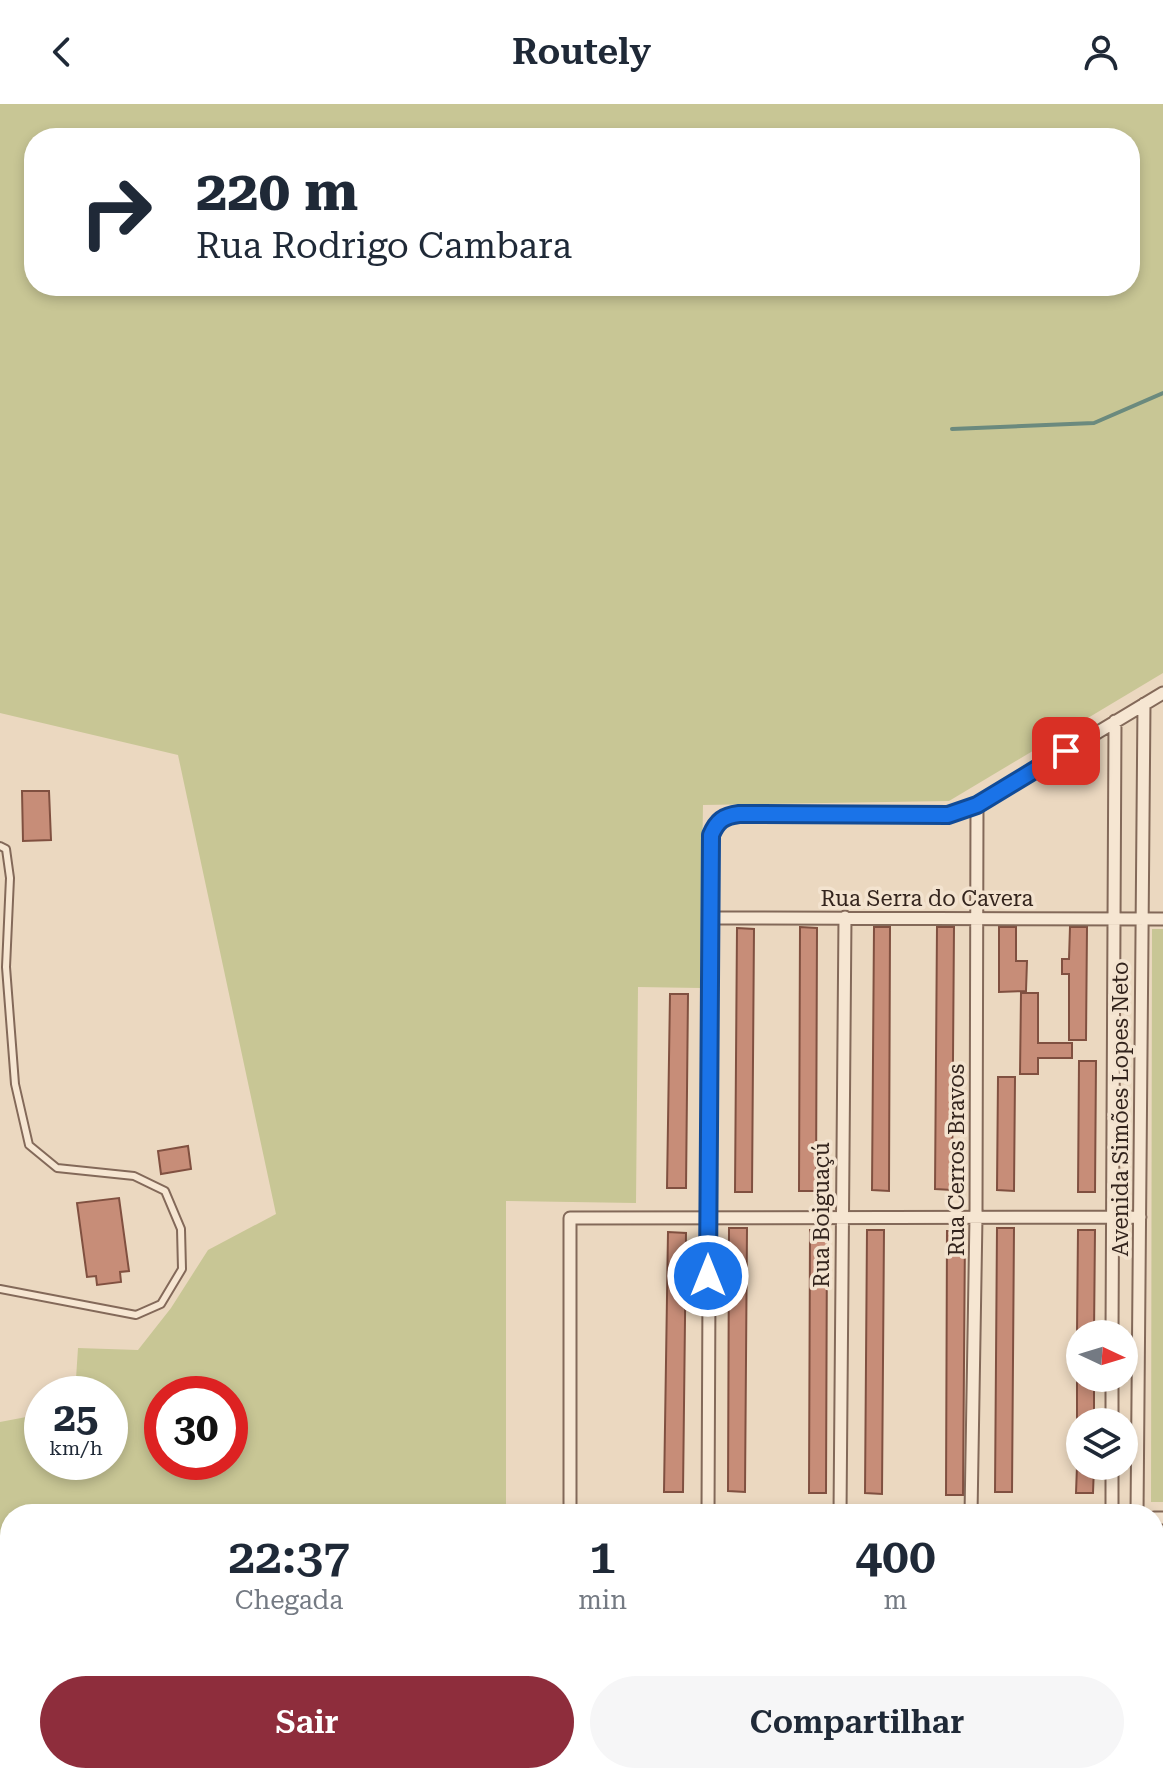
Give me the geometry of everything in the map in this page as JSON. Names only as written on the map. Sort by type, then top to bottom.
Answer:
[{"type":"street","points":[[708,1504],[711,835],[717,823],[728,816],[948,815],[977,805],[1163,693]]},
{"type":"street","name":"Avenida Simões Lopes Neto","points":[[1137,1504],[1144,704]]},
{"type":"street","name":"Avenida Simões Lopes Neto","points":[[1112,1320],[1115,721]]},
{"type":"street","name":"Rua Cerros Bravos","points":[[971,1504],[976,1217],[977,805]]},
{"type":"street","name":"Rua Boiguaçú","points":[[840,1504],[845,917]]},
{"type":"street","name":"Rua Serra do Cavera","points":[[711,918],[1163,919]]},
{"type":"street","points":[[570,1504],[570,1218],[1140,1217]]},
{"type":"street","points":[[1112,1480],[1112,1504]]},
{"type":"lane","points":[[0,846],[6,849],[10,878],[6,967],[15,1084],[29,1145],[57,1168],[134,1176],[165,1191],[181,1229],[182,1269],[161,1304],[136,1315],[0,1289]]},
{"type":"shaded area","points":[[0,104],[1163,104],[1163,673],[949,801],[703,805],[700,988],[638,987],[636,1203],[506,1201],[506,1504],[0,1504],[0,1422],[24,1417],[24,1480],[128,1480],[128,1376],[76,1376],[78,1348],[138,1350],[171,1308],[208,1250],[276,1214],[178,755],[0,713]]},
{"type":"shaded area","points":[[1152,929],[1163,929],[1163,1502],[1151,1502]]},
{"type":"building","points":[[22,791],[49,791],[51,840],[23,841]]},
{"type":"building","points":[[800,927],[817,928],[816,1191],[799,1191]]},
{"type":"building","points":[[874,927],[890,927],[889,1191],[872,1190]]},
{"type":"building","points":[[937,927],[954,927],[952,1190],[935,1189]]},
{"type":"building","points":[[999,927],[1016,927],[1016,961],[1027,961],[1026,991],[999,992]]},
{"type":"building","points":[[1070,927],[1087,927],[1086,1040],[1069,1040],[1069,974],[1062,974],[1062,959],[1069,959]]},
{"type":"building","points":[[737,928],[754,929],[752,1192],[735,1192]]},
{"type":"building","points":[[1021,993],[1038,993],[1038,1043],[1072,1043],[1072,1058],[1038,1058],[1038,1074],[1020,1074]]},
{"type":"building","points":[[670,994],[688,994],[686,1188],[667,1188]]},
{"type":"building","points":[[1079,1061],[1096,1061],[1095,1192],[1078,1192]]},
{"type":"building","points":[[998,1077],[1015,1077],[1014,1191],[997,1190]]},
{"type":"building","points":[[188,1146],[191,1169],[161,1174],[158,1151]]},
{"type":"building","points":[[119,1198],[129,1271],[120,1272],[121,1282],[97,1285],[96,1276],[87,1277],[77,1203]]},
{"type":"building","points":[[729,1228],[747,1228],[745,1492],[728,1491]]},
{"type":"building","points":[[997,1228],[1014,1228],[1012,1492],[995,1492]]},
{"type":"building","points":[[810,1230],[827,1230],[826,1493],[809,1493]]},
{"type":"building","points":[[867,1230],[884,1230],[882,1494],[865,1493]]},
{"type":"building","points":[[1078,1230],[1095,1230],[1094,1320],[1077,1320]]},
{"type":"building","points":[[947,1231],[965,1231],[963,1495],[946,1495]]},
{"type":"building","points":[[668,1232],[686,1233],[683,1492],[664,1492]]},
{"type":"building","points":[[1077,1392],[1094,1392],[1094,1408],[1077,1408]]},
{"type":"building","points":[[1076,1480],[1093,1480],[1093,1493],[1076,1493]]},
{"type":"waterway","points":[[952,429],[1094,423],[1163,393]]},
{"type":"route","points":[[708,1276],[711,835],[717,823],[739,814],[948,815],[977,805],[1066,751]]}]
